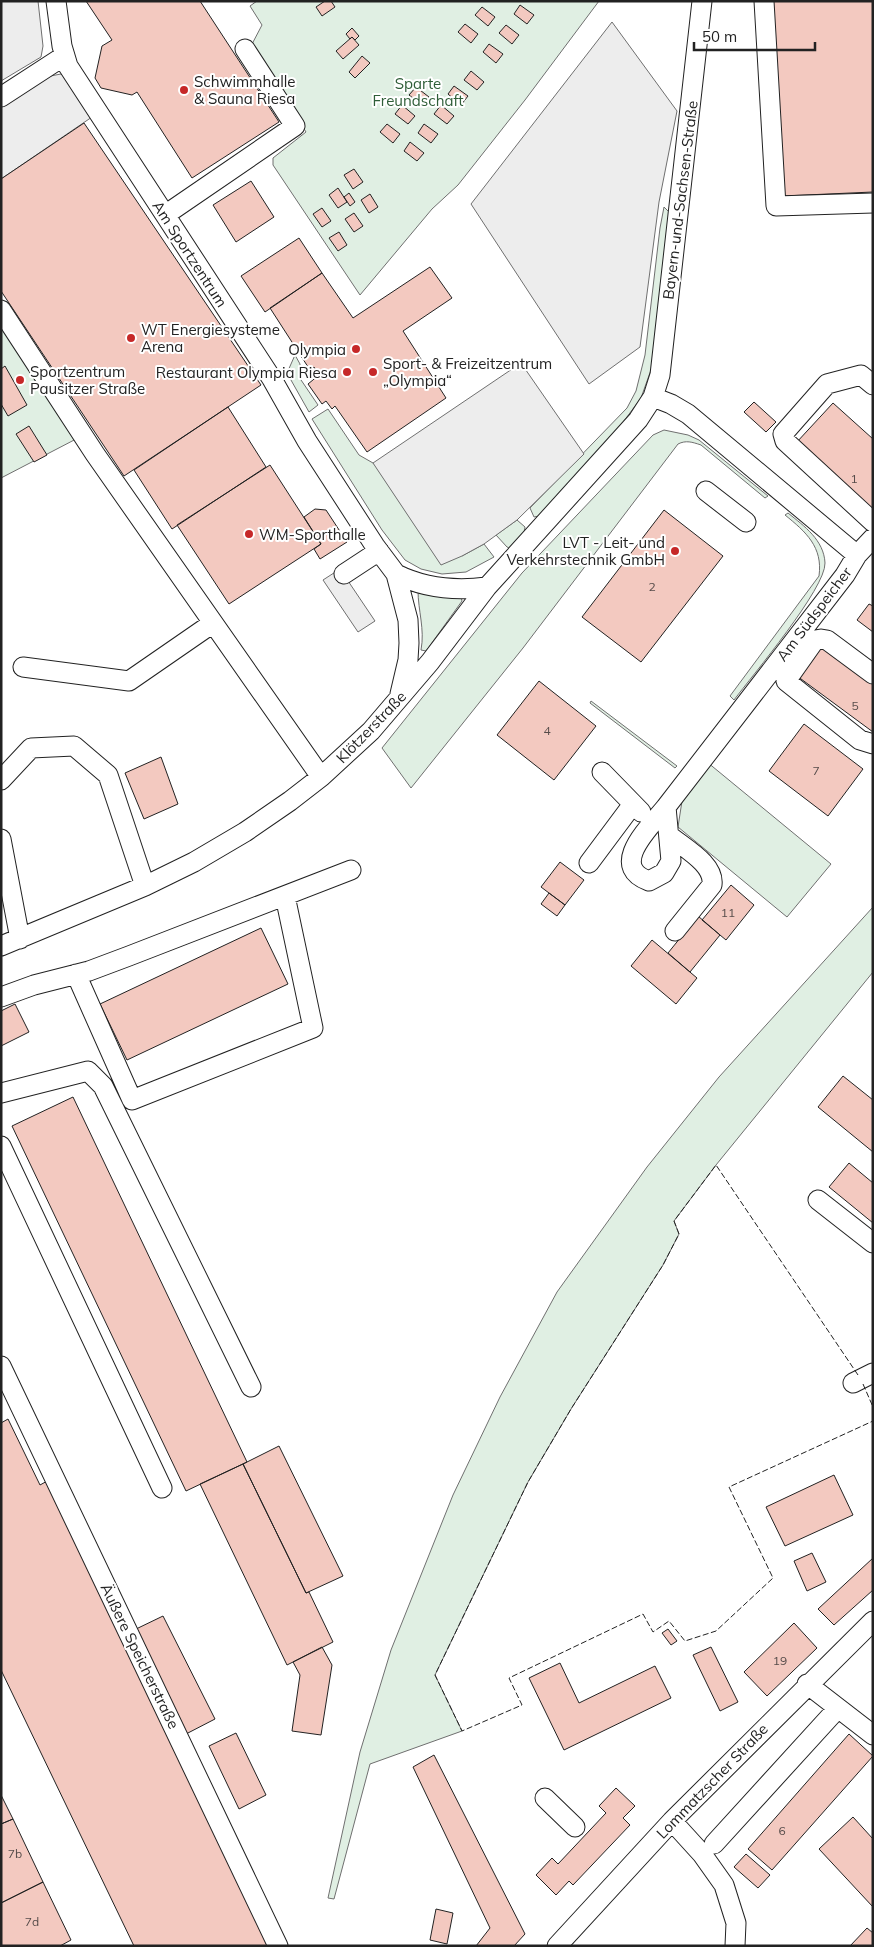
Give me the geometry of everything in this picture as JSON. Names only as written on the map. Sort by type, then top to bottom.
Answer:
[{"type":"street","name":"Am Sportzentrum","points":[[56,1],[64,56],[79,85],[272,379],[307,441],[396,574],[408,620],[409,643],[400,698]]},
{"type":"street","name":"Bayern-und-Sachsen-Straße","points":[[653,397],[660,375],[702,1]]},
{"type":"street","points":[[764,1],[776,206],[873,203]]},
{"type":"street","points":[[165,215],[295,126],[245,49]]},
{"type":"street","points":[[1,97],[64,56]]},
{"type":"street","points":[[1,310],[95,454],[321,776]]},
{"type":"street","points":[[873,385],[861,375],[827,384],[783,434],[785,441],[873,522]]},
{"type":"street","name":"Am Südspeicher","points":[[653,397],[688,414],[857,555],[809,635],[666,806],[632,849],[631,867],[639,877],[649,881],[664,873],[671,861],[666,806]]},
{"type":"street","name":"Klötzerstraße","points":[[1,946],[145,886],[194,862],[229,842],[290,801],[321,776],[371,731],[400,698],[430,662],[487,586],[632,427],[653,397]]},
{"type":"street","points":[[706,491],[746,522]]},
{"type":"street","points":[[857,555],[873,538]]},
{"type":"street","points":[[344,574],[379,551]]},
{"type":"street","points":[[396,574],[410,581],[430,586],[474,588],[487,586]]},
{"type":"street","points":[[23,667],[129,681],[213,623]]},
{"type":"street","points":[[873,674],[827,640],[809,635],[786,681],[860,740],[873,744]]},
{"type":"street","points":[[1,780],[31,748],[74,746],[108,775],[145,886]]},
{"type":"street","points":[[602,772],[653,823]]},
{"type":"street","points":[[589,863],[633,804]]},
{"type":"street","points":[[670,836],[707,866],[712,872],[713,880],[712,885],[675,931]]},
{"type":"street","points":[[1,839],[20,939]]},
{"type":"street","points":[[1,997],[129,956],[351,870]]},
{"type":"street","points":[[76,974],[132,1100],[313,1028],[285,896]]},
{"type":"street","points":[[1,1093],[88,1071],[103,1086],[251,1387]]},
{"type":"street","points":[[1,1146],[162,1488]]},
{"type":"street","points":[[818,1200],[873,1243]]},
{"type":"street","name":"Äußere Speicherstraße","points":[[1,1366],[278,1946]]},
{"type":"street","points":[[853,1383],[873,1373]]},
{"type":"street","name":"Lommatzscher Straße","points":[[557,1946],[672,1821],[873,1621]]},
{"type":"street","points":[[808,1684],[873,1735]]},
{"type":"street","points":[[714,1844],[838,1708]]},
{"type":"street","points":[[545,1798],[575,1827]]},
{"type":"street","points":[[672,1821],[702,1854],[724,1885],[736,1923],[734,1946]]},
{"type":"green space","name":"Sparte Freundschaft","points":[[257,1],[599,1],[458,185],[432,209],[360,295],[273,165],[273,158],[306,132],[251,46],[262,25],[250,6]]},
{"type":"green space","points":[[664,207],[671,214],[652,367],[641,398],[621,425],[539,516],[534,517],[530,508],[627,408],[636,391],[645,355]]},
{"type":"green space","name":"Sportzentrum Pausitzer Straße","points":[[1,322],[78,438],[1,478]]},
{"type":"green space","points":[[295,355],[300,364],[299,377],[318,405],[309,412],[287,373]]},
{"type":"green space","points":[[328,409],[359,455],[373,463],[462,556],[484,544],[494,557],[466,572],[442,574],[421,569],[405,560],[382,530],[312,419]]},
{"type":"green space","points":[[664,430],[688,435],[699,440],[768,496],[765,498],[701,445],[689,442],[678,444],[523,648],[411,788],[382,748],[522,573],[653,435]]},
{"type":"green space","points":[[788,513],[812,534],[821,547],[825,563],[822,575],[814,592],[801,611],[734,700],[730,696],[819,576],[820,566],[816,548],[806,534],[785,515]]},
{"type":"green space","points":[[517,520],[525,527],[524,533],[512,549],[507,547],[496,535]]},
{"type":"green space","points":[[418,590],[461,597],[462,601],[426,651],[421,650],[422,635]]},
{"type":"green space","points":[[591,701],[677,766],[675,768],[590,703]]},
{"type":"green space","points":[[707,762],[831,864],[787,917],[678,827],[682,801]]},
{"type":"green space","points":[[873,907],[873,972],[716,1165],[674,1221],[679,1234],[663,1265],[571,1409],[528,1482],[435,1675],[462,1731],[370,1764],[334,1899],[328,1898],[360,1752],[391,1650],[453,1495],[500,1397],[557,1292],[647,1167],[719,1077]]},
{"type":"shaded area","points":[[1,1],[38,1],[43,46],[41,57],[1,81]]},
{"type":"shaded area","points":[[612,22],[677,111],[659,202],[640,347],[589,384],[471,204]]},
{"type":"shaded area","points":[[61,74],[66,77],[92,117],[1,179],[1,107],[45,77]]},
{"type":"shaded area","points":[[521,363],[584,454],[517,520],[484,544],[441,565],[373,463]]},
{"type":"shaded area","points":[[340,569],[375,621],[358,632],[323,580]]},
{"type":"building","name":"Schwimmhalle & Sauna Riesa","points":[[86,1],[200,1],[279,122],[192,178],[137,92],[132,95],[101,88],[95,78],[102,46],[112,40]]},
{"type":"building","points":[[325,1],[331,1],[335,7],[322,16],[316,7]]},
{"type":"building","points":[[773,1],[873,1],[873,192],[783,196]]},
{"type":"building","points":[[520,5],[534,15],[527,24],[514,14]]},
{"type":"building","points":[[482,7],[495,17],[488,26],[475,15]]},
{"type":"building","points":[[465,24],[478,34],[471,43],[458,32]]},
{"type":"building","points":[[506,25],[519,35],[512,44],[499,33]]},
{"type":"building","points":[[352,28],[359,36],[355,40],[352,37],[350,39],[346,34]]},
{"type":"building","points":[[352,37],[359,45],[343,59],[336,51]]},
{"type":"building","points":[[489,44],[503,54],[496,63],[483,52]]},
{"type":"building","points":[[362,56],[370,63],[355,78],[349,72]]},
{"type":"building","points":[[471,71],[484,82],[477,90],[464,80]]},
{"type":"building","points":[[454,86],[468,96],[461,105],[448,94]]},
{"type":"building","points":[[416,87],[429,97],[422,105],[409,95]]},
{"type":"building","points":[[402,105],[415,116],[408,124],[395,114]]},
{"type":"building","points":[[441,105],[454,116],[447,124],[434,114]]},
{"type":"building","name":"WT Energiesysteme Arena","points":[[84,123],[261,385],[124,476],[1,291],[1,179]]},
{"type":"building","points":[[387,124],[400,134],[393,143],[380,132]]},
{"type":"building","points":[[424,124],[438,134],[431,143],[418,133]]},
{"type":"building","points":[[410,142],[424,153],[417,161],[404,151]]},
{"type":"building","points":[[354,169],[363,182],[353,189],[344,175]]},
{"type":"building","points":[[251,181],[274,217],[236,242],[213,205]]},
{"type":"building","points":[[338,188],[347,202],[338,208],[329,195]]},
{"type":"building","points":[[349,193],[355,202],[350,206],[344,197]]},
{"type":"building","points":[[370,194],[378,207],[369,213],[361,200]]},
{"type":"building","points":[[322,208],[331,221],[322,227],[313,214]]},
{"type":"building","points":[[354,213],[363,226],[354,232],[345,219]]},
{"type":"building","points":[[339,232],[347,245],[338,251],[329,238]]},
{"type":"building","points":[[299,238],[322,273],[265,312],[241,276]]},
{"type":"building","name":"Olympia","points":[[430,267],[452,298],[403,331],[446,398],[367,452],[335,406],[332,409],[326,401],[322,404],[308,384],[319,375],[314,367],[310,370],[270,308],[322,273],[353,318]]},
{"type":"building","points":[[5,366],[27,405],[8,416],[1,404],[1,369]]},
{"type":"building","points":[[754,402],[776,422],[766,432],[744,412]]},
{"type":"building","points":[[833,403],[873,439],[873,513],[796,443]]},
{"type":"building","points":[[228,407],[266,467],[172,529],[134,470]]},
{"type":"building","points":[[29,426],[47,455],[34,462],[16,434]]},
{"type":"building","name":"WM-Sporthalle","points":[[270,465],[321,544],[229,604],[177,525]]},
{"type":"building","points":[[315,509],[326,510],[347,542],[320,559],[314,549],[321,544],[304,517]]},
{"type":"building","points":[[664,510],[723,556],[641,662],[582,617]]},
{"type":"building","points":[[869,604],[873,606],[873,632],[857,620]]},
{"type":"building","points":[[823,641],[873,678],[873,732],[797,676]]},
{"type":"building","points":[[539,681],[596,726],[554,780],[497,735]]},
{"type":"building","points":[[804,724],[863,769],[828,816],[769,771]]},
{"type":"building","points":[[161,757],[178,804],[144,819],[125,773]]},
{"type":"building","points":[[560,862],[584,880],[565,905],[541,887]]},
{"type":"building","points":[[731,885],[754,905],[726,940],[702,920]]},
{"type":"building","points":[[549,893],[565,905],[557,916],[541,904]]},
{"type":"building","points":[[698,916],[720,935],[690,972],[668,953]]},
{"type":"building","points":[[261,928],[288,984],[127,1060],[100,1004]]},
{"type":"building","points":[[652,940],[697,978],[676,1004],[631,966]]},
{"type":"building","points":[[15,1004],[29,1032],[1,1046],[1,1011]]},
{"type":"building","points":[[843,1076],[873,1100],[873,1152],[818,1107]]},
{"type":"building","points":[[73,1097],[247,1462],[186,1491],[12,1126]]},
{"type":"building","points":[[849,1163],[873,1183],[873,1223],[829,1187]]},
{"type":"building","points":[[8,1419],[40,1485],[49,1480],[273,1946],[134,1946],[1,1670],[1,1423]]},
{"type":"building","points":[[279,1446],[343,1576],[306,1593],[243,1464]]},
{"type":"building","points":[[243,1464],[306,1593],[309,1592],[333,1642],[287,1665],[200,1484]]},
{"type":"building","points":[[834,1475],[853,1515],[785,1546],[766,1507]]},
{"type":"building","points":[[812,1553],[826,1582],[807,1591],[794,1561]]},
{"type":"building","points":[[873,1558],[873,1590],[834,1625],[818,1609]]},
{"type":"building","points":[[163,1616],[215,1719],[186,1734],[134,1630]]},
{"type":"building","points":[[794,1623],[817,1648],[767,1696],[744,1672]]},
{"type":"building","points":[[668,1629],[677,1641],[671,1645],[662,1633]]},
{"type":"building","points":[[322,1647],[332,1665],[321,1735],[292,1731],[300,1675],[293,1662]]},
{"type":"building","points":[[711,1647],[738,1702],[720,1711],[693,1655]]},
{"type":"building","points":[[560,1663],[579,1703],[655,1666],[671,1698],[564,1750],[529,1678]]},
{"type":"building","points":[[236,1733],[266,1795],[239,1809],[209,1746]]},
{"type":"building","points":[[849,1734],[873,1756],[772,1870],[748,1849]]},
{"type":"building","points":[[434,1755],[525,1934],[514,1946],[476,1946],[490,1928],[413,1767]]},
{"type":"building","points":[[616,1788],[635,1806],[623,1818],[630,1825],[573,1885],[569,1881],[556,1895],[536,1875],[552,1858],[558,1864],[606,1813],[599,1806]]},
{"type":"building","points":[[1,1795],[13,1819],[1,1824]]},
{"type":"building","points":[[853,1817],[873,1839],[873,1907],[819,1849]]},
{"type":"building","points":[[13,1819],[43,1882],[1,1903],[1,1824]]},
{"type":"building","points":[[746,1854],[770,1875],[758,1888],[734,1867]]},
{"type":"building","points":[[43,1882],[71,1940],[60,1946],[1,1946],[1,1903]]},
{"type":"building","points":[[436,1909],[453,1913],[447,1944],[430,1940]]},
{"type":"building","points":[[867,1928],[873,1933],[873,1946],[850,1946]]},
{"type":"fence","points":[[858,1375],[716,1165],[674,1221],[679,1234],[663,1265],[571,1409],[528,1482],[435,1675],[462,1731],[522,1705],[509,1678],[643,1614],[653,1632],[669,1621],[685,1641],[716,1631],[773,1578],[729,1487],[873,1421]]},
{"type":"fence","points":[[863,1384],[873,1407]]},
{"type":"place","name":"Schwimmhalle & Sauna Riesa","points":[[184,90]]},
{"type":"place","name":"WT Energiesysteme Arena","points":[[131,338]]},
{"type":"place","name":"Olympia","points":[[356,349]]},
{"type":"place","name":"Restaurant Olympia Riesa","points":[[347,372]]},
{"type":"place","name":"Sport- & Freizeitzentrum „Olympia“","points":[[373,372]]},
{"type":"place","name":"Sportzentrum Pausitzer Straße","points":[[20,380]]},
{"type":"place","name":"WM-Sporthalle","points":[[249,534]]},
{"type":"place","name":"LVT - Leit- und Verkehrstechnik GmbH","points":[[675,551]]}]
